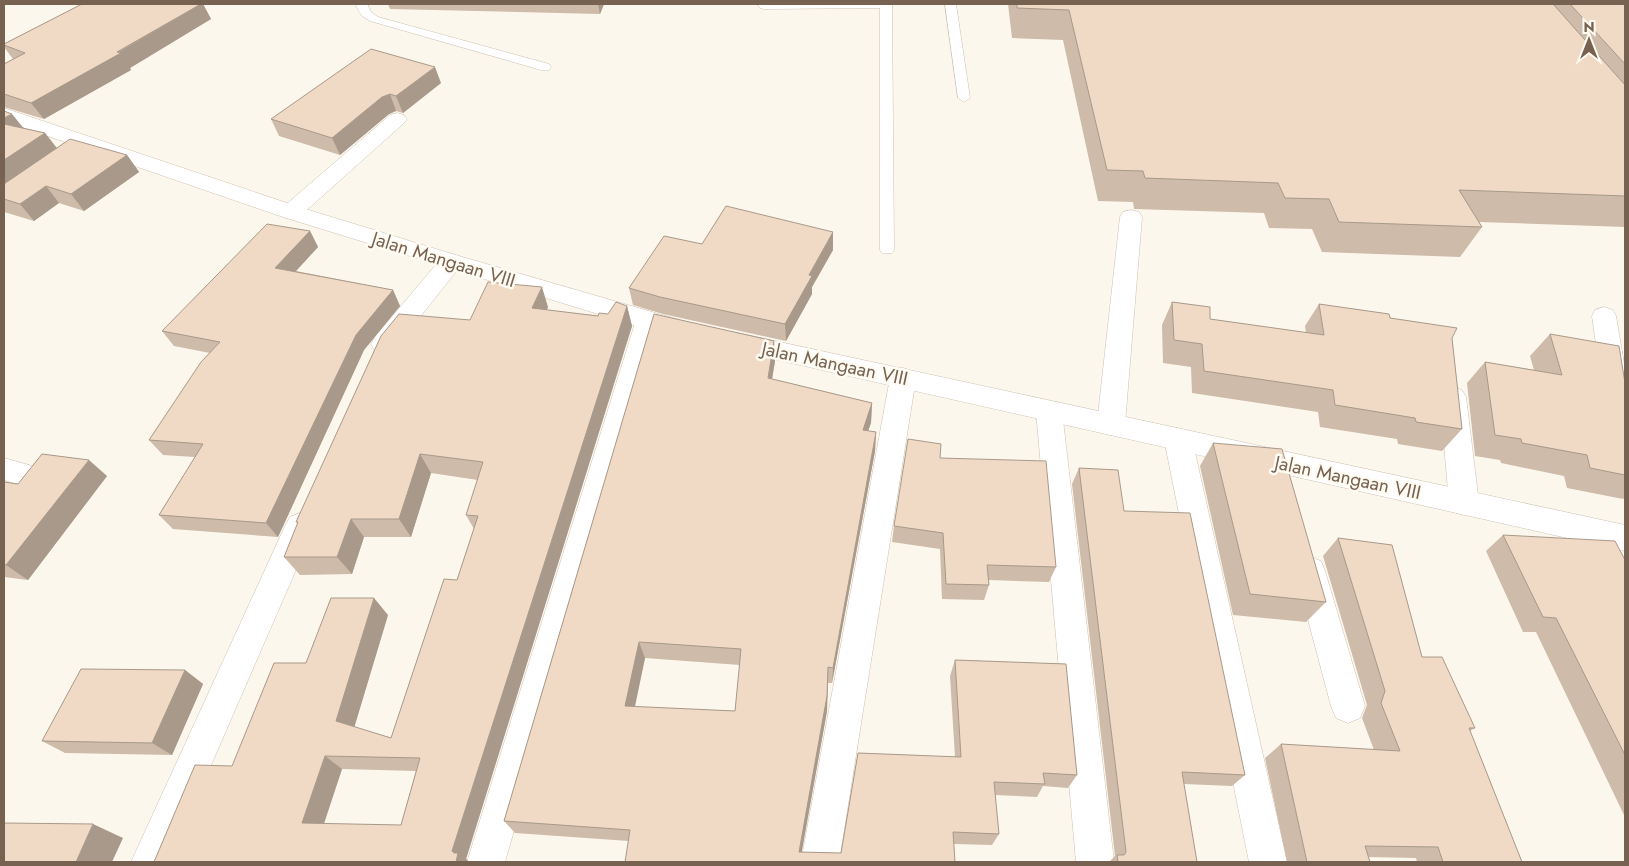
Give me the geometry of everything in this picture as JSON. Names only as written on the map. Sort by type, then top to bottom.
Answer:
[{"type":"street","name":"Jalan Mangaan VIII","points":[[4,114],[292,212],[451,262],[663,325],[1178,439],[1283,476],[1464,503],[1625,538]]},
{"type":"street","points":[[292,212],[397,118]]},
{"type":"street","points":[[64,157],[87,142]]},
{"type":"street","points":[[1111,424],[1131,217]]},
{"type":"street","points":[[370,369],[379,351],[451,262]]},
{"type":"street","points":[[1604,316],[1625,452]]},
{"type":"street","points":[[486,862],[648,320]]},
{"type":"street","points":[[1450,371],[1464,503]]},
{"type":"street","points":[[820,862],[903,378]]},
{"type":"street","points":[[1049,410],[1095,862]]},
{"type":"street","points":[[1178,439],[1268,862]]},
{"type":"street","points":[[4,469],[33,477]]},
{"type":"street","points":[[150,862],[310,503]]},
{"type":"street","points":[[1302,546],[1348,706]]},
{"type":"lane","points":[[364,4],[362,6],[366,14],[374,19],[545,66]]},
{"type":"lane","points":[[764,6],[886,4],[887,250]]},
{"type":"lane","points":[[950,4],[964,98]]},
{"type":"building","points":[[82,4],[201,4],[117,52],[121,53],[31,103],[4,94],[4,64],[25,53],[4,44]]},
{"type":"building","points":[[1017,4],[1553,4],[1625,85],[1625,196],[1459,190],[1482,227],[1339,222],[1329,199],[1285,198],[1278,183],[1145,178],[1143,171],[1107,170],[1069,10],[1017,8]]},
{"type":"building","points":[[1570,4],[1625,4],[1625,64]]},
{"type":"building","points":[[371,49],[435,67],[396,96],[390,94],[382,97],[332,138],[271,119]]},
{"type":"building","points":[[4,111],[12,114],[4,118]]},
{"type":"building","points":[[4,124],[45,133],[4,160]]},
{"type":"building","points":[[70,139],[127,155],[71,194],[46,186],[20,204],[4,199],[4,184]]},
{"type":"building","points":[[726,206],[833,232],[809,275],[812,276],[785,324],[660,297],[629,288],[664,236],[702,244]]},
{"type":"building","points":[[267,224],[310,231],[275,268],[393,290],[356,335],[266,523],[159,515],[203,444],[149,440],[201,362],[220,342],[162,331]]},
{"type":"building","points":[[488,282],[542,287],[532,308],[598,316],[599,313],[608,314],[616,302],[627,306],[452,851],[458,853],[456,862],[154,862],[195,765],[232,766],[274,663],[306,663],[331,598],[374,598],[336,721],[391,738],[444,579],[457,580],[478,516],[466,515],[483,462],[420,454],[399,519],[351,519],[337,557],[284,557],[298,522],[296,522],[381,336],[399,314],[470,320]],"holes":[[[325,756],[420,758],[401,825],[302,823]]]},
{"type":"building","points":[[1172,302],[1210,307],[1210,319],[1324,335],[1319,304],[1389,314],[1390,318],[1457,328],[1452,338],[1462,429],[1416,422],[1415,418],[1335,405],[1333,390],[1204,371],[1202,344],[1174,340]]},
{"type":"building","points":[[654,314],[774,341],[768,378],[872,403],[863,430],[876,432],[833,668],[828,667],[827,696],[799,852],[841,853],[858,753],[961,757],[955,660],[1066,664],[1077,775],[1043,773],[1045,784],[994,782],[999,834],[953,832],[955,862],[625,862],[630,830],[504,821]],"holes":[[[639,642],[741,649],[735,711],[625,706]]]},
{"type":"building","points":[[1550,334],[1619,346],[1625,383],[1625,475],[1590,468],[1587,455],[1522,443],[1521,439],[1495,435],[1485,362],[1562,375]]},
{"type":"building","points":[[908,439],[941,444],[940,458],[1046,461],[1056,567],[987,565],[989,585],[946,584],[943,533],[894,526]]},
{"type":"building","points":[[1213,443],[1282,449],[1326,602],[1250,594]]},
{"type":"building","points":[[42,454],[89,460],[6,565],[4,565],[4,482],[18,484]]},
{"type":"building","points":[[1079,468],[1118,470],[1124,511],[1190,513],[1245,775],[1182,772],[1197,862],[1118,862],[1117,855],[1124,855],[1126,852]]},
{"type":"building","points":[[1503,535],[1615,541],[1625,560],[1625,755],[1556,618],[1543,617]]},
{"type":"building","points":[[1338,538],[1392,545],[1422,657],[1442,657],[1475,728],[1469,728],[1522,862],[1443,862],[1438,847],[1365,846],[1370,862],[1307,862],[1281,744],[1400,751],[1381,703],[1385,691]]},
{"type":"building","points":[[81,669],[185,670],[152,743],[42,741]]},
{"type":"building","points":[[4,823],[93,824],[76,862],[4,862]]}]
